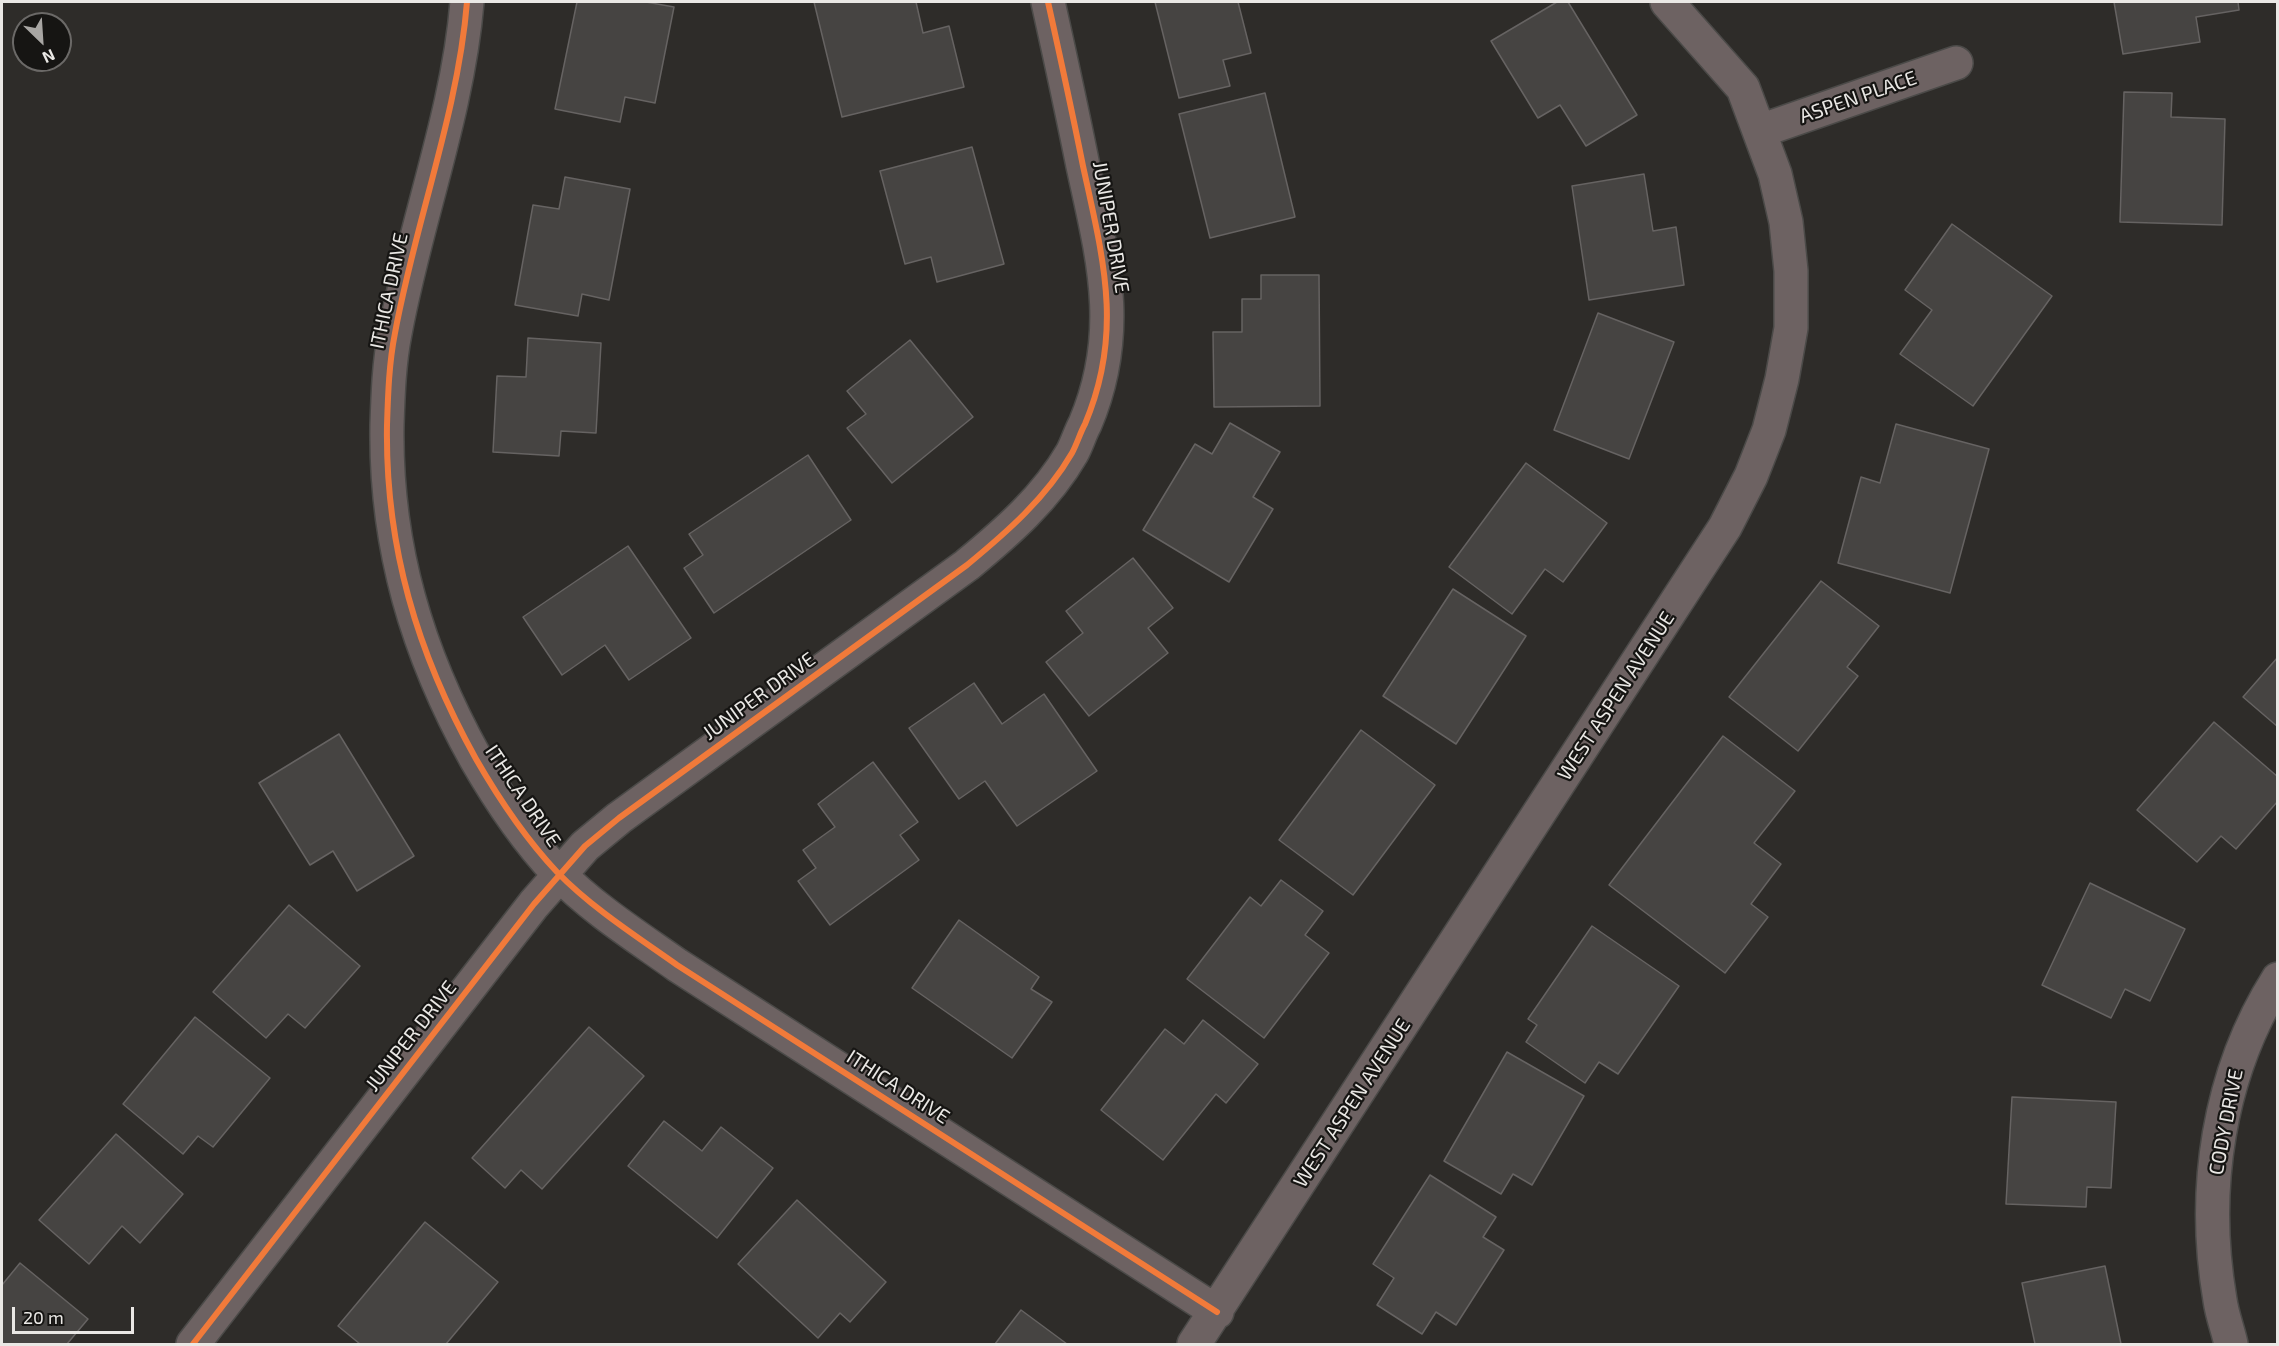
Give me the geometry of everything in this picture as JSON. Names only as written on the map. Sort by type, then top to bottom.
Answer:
[{"type":"street","name":"ITHICA DRIVE","points":[[467,2],[456,78],[405,282],[394,336],[388,389],[387,429],[391,515],[401,573],[416,628],[439,686],[494,790],[526,837],[559,874],[602,910],[677,965],[1217,1312]]},
{"type":"street","name":"JUNIPER DRIVE","points":[[194,1344],[534,904],[585,846],[620,818],[967,565],[1007,532],[1044,493],[1072,452],[1091,408],[1105,363],[1108,314],[1104,263],[1048,2]]},
{"type":"street","name":"WEST ASPEN AVENUE","points":[[1194,1344],[1217,1312],[1725,527],[1751,477],[1772,420],[1791,328],[1791,272],[1786,222],[1775,174],[1743,88],[1667,2]]},
{"type":"street","name":"ASPEN PLACE","points":[[1760,131],[1956,63]]},
{"type":"street","name":"CODY DRIVE","points":[[2231,1344],[2220,1302],[2214,1252],[2212,1203],[2215,1155],[2224,1108],[2237,1064],[2252,1027],[2277,979]]},
{"type":"building","points":[[577,2],[646,2],[674,7],[655,103],[625,97],[620,122],[555,109]]},
{"type":"building","points":[[814,2],[916,2],[923,33],[949,26],[964,87],[842,117]]},
{"type":"building","points":[[1155,2],[1238,2],[1251,53],[1223,60],[1230,86],[1179,98]]},
{"type":"building","points":[[1557,2],[1568,2],[1637,115],[1586,146],[1560,105],[1538,118],[1491,41]]},
{"type":"building","points":[[2114,2],[2238,2],[2239,10],[2196,17],[2200,42],[2123,54]]},
{"type":"building","points":[[2124,92],[2172,93],[2171,117],[2225,119],[2222,225],[2120,222]]},
{"type":"building","points":[[1265,93],[1295,217],[1210,238],[1179,114]]},
{"type":"building","points":[[972,147],[1004,264],[937,282],[931,257],[905,264],[880,171]]},
{"type":"building","points":[[1644,174],[1653,231],[1676,227],[1684,285],[1589,300],[1572,186]]},
{"type":"building","points":[[565,177],[630,189],[609,300],[582,294],[578,316],[515,305],[533,205],[559,209]]},
{"type":"building","points":[[1952,224],[2052,296],[1973,406],[1900,354],[1932,310],[1905,290]]},
{"type":"building","points":[[1261,275],[1319,275],[1320,406],[1214,407],[1213,332],[1242,332],[1242,299],[1261,299]]},
{"type":"building","points":[[1598,313],[1674,342],[1629,459],[1554,430]]},
{"type":"building","points":[[528,338],[601,343],[596,433],[561,431],[559,456],[493,452],[497,376],[526,377]]},
{"type":"building","points":[[910,340],[973,417],[892,483],[847,428],[866,414],[847,391]]},
{"type":"building","points":[[1230,423],[1280,452],[1253,497],[1273,509],[1229,582],[1143,530],[1195,444],[1212,454]]},
{"type":"building","points":[[1896,424],[1989,449],[1950,593],[1838,563],[1861,477],[1880,483]]},
{"type":"building","points":[[808,455],[851,520],[714,613],[684,568],[703,555],[689,534]]},
{"type":"building","points":[[1526,463],[1607,523],[1563,582],[1545,569],[1512,614],[1449,567]]},
{"type":"building","points":[[628,546],[691,638],[629,680],[605,645],[562,675],[523,617]]},
{"type":"building","points":[[1133,558],[1173,608],[1148,628],[1168,653],[1089,716],[1046,662],[1083,633],[1066,611]]},
{"type":"building","points":[[1821,581],[1879,626],[1847,667],[1858,676],[1798,751],[1729,697]]},
{"type":"building","points":[[1453,589],[1526,636],[1456,744],[1383,696]]},
{"type":"building","points":[[2278,657],[2278,727],[2243,697]]},
{"type":"building","points":[[974,683],[1002,724],[1044,694],[1097,771],[1017,826],[985,781],[959,799],[909,728]]},
{"type":"building","points":[[2214,722],[2278,777],[2278,801],[2236,849],[2221,836],[2197,862],[2137,810]]},
{"type":"building","points":[[1361,730],[1435,785],[1353,895],[1279,840]]},
{"type":"building","points":[[339,734],[414,856],[357,891],[333,851],[310,865],[259,783]]},
{"type":"building","points":[[1723,736],[1795,791],[1754,843],[1781,864],[1751,904],[1768,917],[1725,973],[1609,885]]},
{"type":"building","points":[[873,762],[918,822],[900,835],[919,860],[830,925],[798,881],[816,868],[803,850],[835,827],[818,804]]},
{"type":"building","points":[[1281,880],[1323,911],[1305,935],[1329,953],[1264,1038],[1187,979],[1250,897],[1261,906]]},
{"type":"building","points":[[2090,883],[2185,929],[2150,1001],[2125,989],[2111,1018],[2042,985]]},
{"type":"building","points":[[289,905],[360,966],[305,1028],[288,1014],[266,1038],[213,992]]},
{"type":"building","points":[[959,920],[1039,977],[1031,989],[1052,1002],[1012,1058],[912,988]]},
{"type":"building","points":[[1592,926],[1679,986],[1618,1074],[1599,1062],[1585,1083],[1526,1042],[1537,1025],[1528,1019]]},
{"type":"building","points":[[195,1017],[270,1078],[213,1147],[198,1136],[183,1154],[123,1104]]},
{"type":"building","points":[[1203,1020],[1258,1064],[1226,1103],[1216,1094],[1163,1160],[1101,1110],[1165,1029],[1184,1044]]},
{"type":"building","points":[[589,1027],[644,1076],[542,1189],[521,1170],[505,1188],[472,1158]]},
{"type":"building","points":[[1507,1052],[1584,1096],[1532,1185],[1513,1174],[1501,1194],[1444,1161]]},
{"type":"building","points":[[2012,1097],[2116,1102],[2111,1188],[2087,1187],[2086,1207],[2006,1204]]},
{"type":"building","points":[[664,1121],[702,1151],[721,1127],[773,1168],[717,1238],[628,1166]]},
{"type":"building","points":[[116,1134],[183,1194],[140,1243],[122,1226],[89,1264],[39,1220]]},
{"type":"building","points":[[1430,1175],[1496,1217],[1483,1237],[1504,1250],[1456,1325],[1436,1312],[1422,1334],[1377,1305],[1394,1278],[1373,1264]]},
{"type":"building","points":[[797,1200],[886,1282],[850,1322],[840,1313],[818,1338],[738,1264]]},
{"type":"building","points":[[425,1222],[498,1282],[446,1344],[360,1344],[338,1326]]},
{"type":"building","points":[[20,1263],[88,1319],[67,1344],[2,1344],[2,1285]]},
{"type":"building","points":[[2105,1266],[2121,1344],[2035,1344],[2022,1283]]},
{"type":"building","points":[[1021,1310],[1067,1344],[995,1344]]},
{"type":"cycle path","points":[[467,2],[462,44],[446,127],[413,250],[395,333],[390,367],[387,425],[392,513],[409,598],[421,639],[437,679],[476,759],[513,818],[545,859],[585,898],[615,921],[677,965],[1217,1312]]},
{"type":"cycle path","points":[[193,1344],[534,904],[585,846],[619,818],[967,565],[1025,514],[1062,469],[1085,424],[1097,390],[1104,358],[1107,326],[1103,264],[1048,2]]}]
